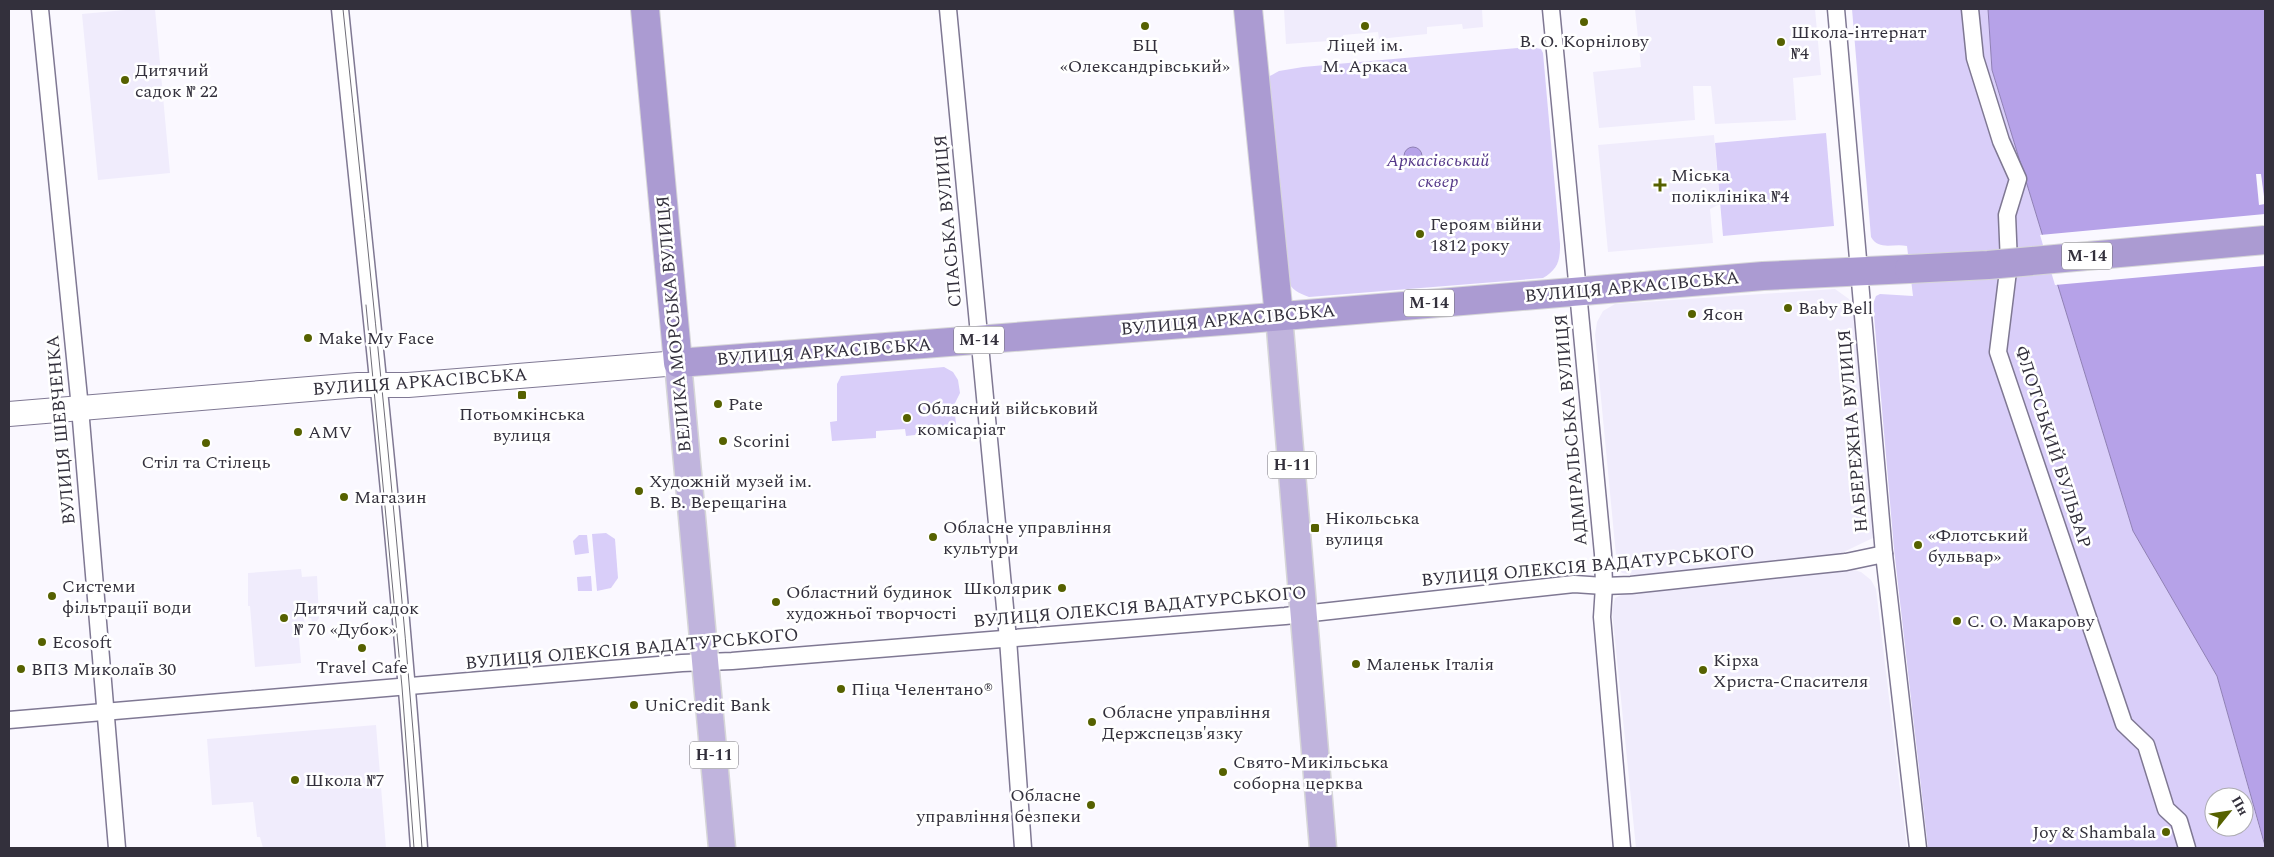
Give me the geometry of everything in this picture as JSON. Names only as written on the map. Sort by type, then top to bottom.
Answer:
[{"type":"highway","name":"ВЕЛИКА МОРСЬКА ВУЛИЦЯ","points":[[645,9],[678,363]]},
{"type":"highway","points":[[1248,9],[1279,316]]},
{"type":"highway","name":"ВУЛИЦЯ АРКАСІВСЬКА","points":[[678,363],[1763,276],[1988,265],[2265,240]]},
{"type":"main road","name":"Н-11","points":[[1279,316],[1323,848]]},
{"type":"main road","name":"ВУЛИЦЯ АРКАСІВСЬКА","points":[[9,414],[678,363]]},
{"type":"main road","name":"ВЕЛИКА МОРСЬКА ВУЛИЦЯ","points":[[678,363],[722,848]]},
{"type":"street","name":"ВУЛИЦЯ ШЕВЧЕНКА","points":[[40,9],[80,408],[118,848]]},
{"type":"street","points":[[340,9],[407,687],[419,848]]},
{"type":"street","name":"СПАСЬКА ВУЛИЦЯ","points":[[948,9],[1008,639],[1023,848]]},
{"type":"street","name":"АДМІРАЛЬСЬКА ВУЛИЦЯ","points":[[1551,9],[1604,586],[1602,617],[1622,848]]},
{"type":"street","name":"НАБЕРЕЖНА ВУЛИЦЯ","points":[[1836,9],[1884,554],[1918,848]]},
{"type":"street","name":"ФЛОТСЬКИЙ БУЛЬВАР","points":[[1970,9],[1975,58],[2001,141],[2018,179],[2007,215],[2009,263],[1998,352],[2124,724],[2146,745],[2166,809],[2179,821],[2186,848]]},
{"type":"street","name":"ВУЛИЦЯ ОЛЕКСІЯ ВАДАТУРСЬКОГО","points":[[9,720],[1305,614],[1574,584],[1604,586],[1846,562],[1884,554]]},
{"type":"shaded area","name":"Дитячий садок № 22","points":[[155,9],[170,173],[98,180],[82,14]]},
{"type":"shaded area","name":"Ліцей ім. М. Аркаса","points":[[1284,9],[1482,9],[1483,27],[1463,29],[1462,24],[1427,27],[1427,34],[1379,39],[1378,32],[1343,35],[1343,40],[1286,44]]},
{"type":"shaded area","points":[[1635,9],[1815,9],[1821,75],[1793,78],[1796,120],[1715,124],[1711,86],[1693,86],[1695,120],[1599,128],[1593,72],[1641,67]]},
{"type":"shaded area","points":[[1988,9],[2265,9],[2265,846],[2254,807],[2254,787],[2248,787],[2217,676],[2133,531],[1992,70]]},
{"type":"shaded area","name":"Міська поліклініка №4","points":[[1714,135],[1720,204],[1710,209],[1713,243],[1608,252],[1598,145]]},
{"type":"shaded area","points":[[1413,147],[1421,152],[1422,156],[1417,164],[1413,165],[1405,160],[1404,156],[1409,148]]},
{"type":"shaded area","points":[[1835,289],[1849,299],[1855,318],[1877,536],[1827,560],[1637,576],[1622,573],[1617,566],[1595,335],[1597,322],[1603,311],[1615,304]]},
{"type":"shaded area","name":"Дитячий садок № 70 «Дубок»","points":[[301,569],[302,577],[317,576],[319,618],[317,621],[312,622],[311,618],[304,619],[305,625],[298,626],[301,663],[255,667],[250,606],[248,606],[248,573]]},
{"type":"shaded area","points":[[1854,570],[1861,572],[1871,580],[1876,589],[1907,848],[1636,848],[1612,610],[1615,598],[1623,594]]},
{"type":"shaded area","name":"Школа №7","points":[[376,725],[386,848],[263,848],[260,837],[257,837],[253,802],[212,805],[207,739]]},
{"type":"green space","points":[[1852,9],[1988,9],[1992,70],[2133,531],[2217,676],[2248,787],[2204,787],[2204,837],[2254,837],[2254,809],[2265,848],[1928,848],[1894,549],[1873,304],[1876,296],[1880,294],[1913,296],[1907,246],[1887,246],[1874,241],[1871,237]]},
{"type":"green space","name":"Аркасівський сквер","points":[[1530,47],[1541,49],[1543,53],[1560,244],[1559,260],[1555,268],[1543,278],[1309,297],[1293,289],[1287,280],[1268,77],[1279,71],[1303,67]]},
{"type":"green space","points":[[1826,133],[1834,226],[1723,236],[1715,143]]},
{"type":"green space","points":[[944,367],[953,372],[958,380],[960,393],[954,405],[956,424],[950,425],[950,431],[906,436],[905,429],[876,431],[876,438],[832,441],[830,422],[837,421],[837,384],[841,376]]},
{"type":"green space","points":[[606,533],[615,539],[618,578],[611,588],[597,591],[592,534]]},
{"type":"green space","points":[[579,535],[587,535],[589,553],[575,555],[573,541]]},
{"type":"green space","points":[[591,576],[592,591],[578,591],[577,577]]},
{"type":"pier","points":[[2256,174],[2261,174],[2265,204],[2259,205]]},
{"type":"pier","points":[[2265,214],[2265,266],[2055,285],[2040,235]]},
{"type":"tram line","points":[[343,9],[396,533],[422,848]]},
{"type":"tram line","points":[[366,305],[402,687],[414,848]]},
{"type":"place","name":"В. О. Корнілову","points":[[1584,22]]},
{"type":"place","name":"БЦ «Олександрівський»","points":[[1145,26]]},
{"type":"place","name":"Ліцей ім. М. Аркаса","points":[[1365,26]]},
{"type":"place","name":"Школа-інтернат №4","points":[[1781,42]]},
{"type":"place","name":"Дитячий садок № 22","points":[[125,80]]},
{"type":"place","name":"Міська поліклініка №4","points":[[1660,185]]},
{"type":"place","name":"Героям війни 1812 року","points":[[1420,234]]},
{"type":"place","name":"Baby Bell","points":[[1788,308]]},
{"type":"place","name":"Ясон","points":[[1692,314]]},
{"type":"place","name":"Make My Face","points":[[308,338]]},
{"type":"place","name":"Потьомкінська вулиця","points":[[522,395]]},
{"type":"place","name":"Pate","points":[[718,404]]},
{"type":"place","name":"Обласний військовий комісаріат","points":[[907,418]]},
{"type":"place","name":"AMV","points":[[298,432]]},
{"type":"place","name":"Scorini","points":[[723,441]]},
{"type":"place","name":"Стіл та Стілець","points":[[206,443]]},
{"type":"place","name":"Художній музей ім. В. В. Верещагіна","points":[[639,491]]},
{"type":"place","name":"Магазин","points":[[344,497]]},
{"type":"place","name":"Нікольська вулиця","points":[[1315,528]]},
{"type":"place","name":"Обласне управління культури","points":[[933,537]]},
{"type":"place","name":"«Флотський бульвар»","points":[[1918,545]]},
{"type":"place","name":"Школярик","points":[[1062,588]]},
{"type":"place","name":"Системи фільтрації води","points":[[52,596]]},
{"type":"place","name":"Областний будинок художньої творчості","points":[[776,602]]},
{"type":"place","name":"Дитячий садок № 70 «Дубок»","points":[[284,618]]},
{"type":"place","name":"С. О. Макарову","points":[[1957,621]]},
{"type":"place","name":"Ecosoft","points":[[42,642]]},
{"type":"place","name":"Travel Cafe","points":[[362,648]]},
{"type":"place","name":"Маленьк Італія","points":[[1356,664]]},
{"type":"place","name":"ВПЗ Миколаїв 30","points":[[21,669]]},
{"type":"place","name":"Кірха Христа-Спасителя","points":[[1703,670]]},
{"type":"place","name":"Піца Челентано®","points":[[841,689]]},
{"type":"place","name":"UniCredit Bank","points":[[634,705]]},
{"type":"place","name":"Обласне управління Держспецзв'язку","points":[[1092,722]]},
{"type":"place","name":"Свято-Микільська соборна церква","points":[[1223,772]]},
{"type":"place","name":"Школа №7","points":[[295,780]]},
{"type":"place","name":"Обласне управління безпеки","points":[[1091,805]]},
{"type":"place","name":"Joy & Shambala","points":[[2166,832]]}]
